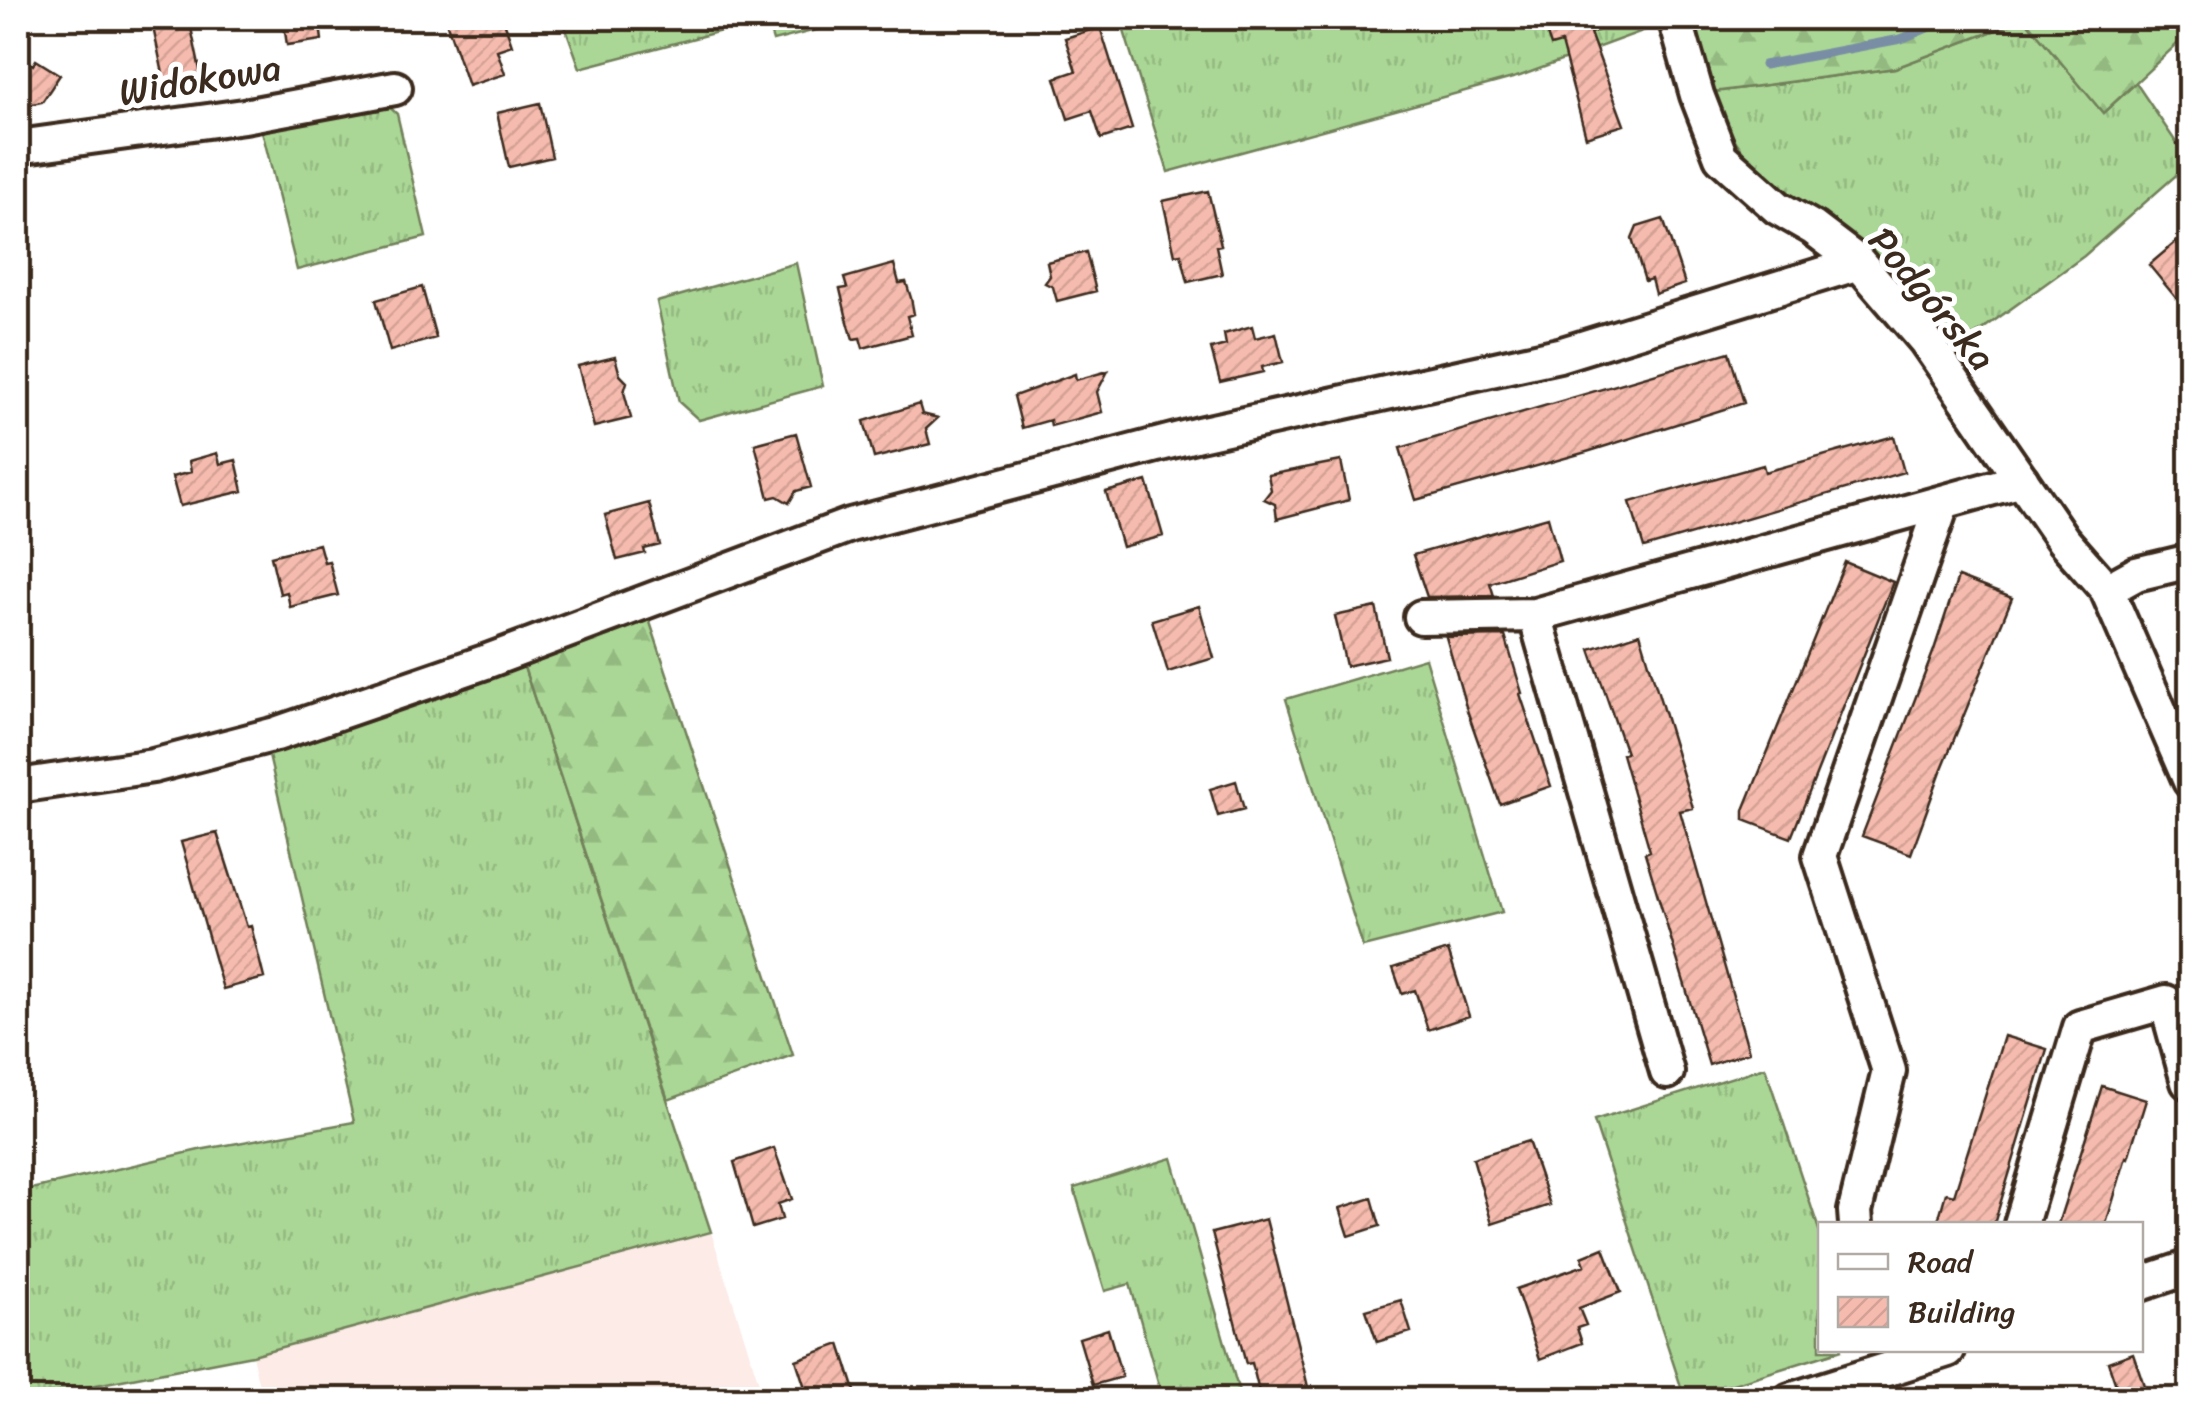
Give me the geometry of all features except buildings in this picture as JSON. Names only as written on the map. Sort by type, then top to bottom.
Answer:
[{"type":"street","name":"Podgórska","points":[[1674,18],[1720,157],[1778,208],[1813,228],[1859,263],[1924,340],[2063,540],[2107,590],[2190,782]]},
{"type":"street","name":"Widokowa","points":[[18,147],[244,116],[394,88]]},
{"type":"street","points":[[18,786],[152,766],[276,734],[485,662],[850,525],[1200,434],[1559,355],[1859,263]]},
{"type":"street","points":[[1421,616],[1536,614],[2022,480]]},
{"type":"street","points":[[1856,1222],[1855,1211],[1889,1070],[1820,856],[1942,502]]},
{"type":"street","points":[[2107,590],[2136,574],[2190,562]]},
{"type":"street","points":[[1536,614],[1667,1072]]},
{"type":"street","points":[[2022,1222],[2080,1027],[2166,1002],[2188,1082]]},
{"type":"street","points":[[2143,1283],[2190,1268]]},
{"type":"street","points":[[1790,1400],[1942,1352]]},
{"type":"shaded area","points":[[711,1232],[764,1399],[262,1399],[252,1355]]},
{"type":"green space","points":[[562,18],[766,18],[767,19],[580,68]]},
{"type":"green space","points":[[766,18],[823,18],[828,27],[773,41]]},
{"type":"green space","points":[[1120,18],[1657,18],[1659,25],[1520,76],[1168,172]]},
{"type":"green space","points":[[1692,18],[1845,22],[1859,18],[2190,18],[2190,32],[2103,113],[2025,19],[1895,68],[1713,92]]},
{"type":"green space","points":[[2025,19],[2103,113],[2136,83],[2190,163],[2084,256],[1955,349],[1884,263],[1758,169],[1740,148],[1713,92],[1895,68]]},
{"type":"green space","points":[[383,101],[397,114],[426,237],[297,270],[260,123]]},
{"type":"green space","points":[[796,263],[823,386],[699,420],[679,402],[657,302]]},
{"type":"green space","points":[[647,613],[793,1055],[668,1100],[522,661]]},
{"type":"green space","points":[[1425,658],[1502,912],[1363,947],[1286,699]]},
{"type":"green space","points":[[522,661],[711,1232],[252,1355],[18,1400],[18,1192],[199,1150],[354,1122],[267,747]]},
{"type":"green space","points":[[1765,1067],[1818,1227],[1818,1352],[1836,1352],[1685,1399],[1594,1121]]},
{"type":"green space","points":[[1172,1158],[1241,1399],[1163,1399],[1130,1284],[1105,1291],[1074,1188]]},
{"type":"waterway","points":[[1764,65],[1901,39],[1951,18]]}]
